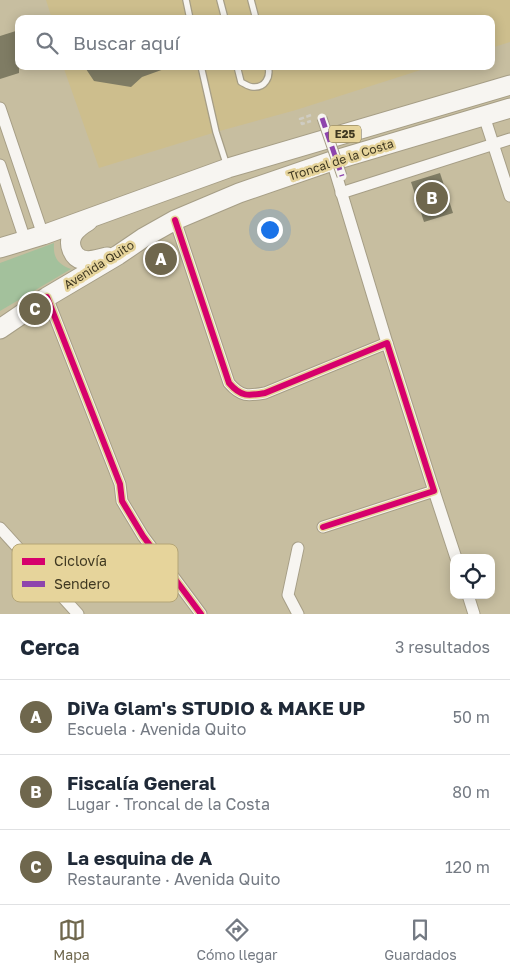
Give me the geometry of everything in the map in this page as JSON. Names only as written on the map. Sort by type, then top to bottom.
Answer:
[{"type":"highway","name":"Troncal de la Costa","points":[[100,214],[228,168],[510,85]]},
{"type":"highway","name":"Troncal de la Costa","points":[[175,220],[240,193],[337,169],[510,108]]},
{"type":"highway","name":"E25","points":[[0,248],[100,214]]},
{"type":"highway","points":[[100,214],[86,222],[72,235],[70,244],[72,251],[76,258],[88,261],[118,255]]},
{"type":"highway","name":"Avenida Quito","points":[[5,324],[175,220]]},
{"type":"street","points":[[0,108],[34,237]]},
{"type":"street","points":[[484,116],[510,196]]},
{"type":"street","points":[[322,118],[337,169],[341,193],[455,554]]},
{"type":"street","points":[[341,193],[510,140]]},
{"type":"street","points":[[0,165],[34,237]]},
{"type":"street","points":[[175,220],[229,383],[236,392],[249,396],[265,393],[387,343]]},
{"type":"street","points":[[47,297],[120,484],[122,501],[149,544]]},
{"type":"street","points":[[323,527],[434,491]]},
{"type":"street","points":[[0,528],[15,544]]},
{"type":"street","points":[[298,548],[288,595],[298,614]]},
{"type":"street","points":[[178,583],[201,614]]},
{"type":"street","points":[[469,599],[474,614]]},
{"type":"street","points":[[67,602],[78,614]]},
{"type":"lane","points":[[186,0],[189,15]]},
{"type":"lane","points":[[220,0],[224,15]]},
{"type":"lane","points":[[251,0],[255,15]]},
{"type":"lane","points":[[202,70],[216,132],[228,168]]},
{"type":"lane","points":[[238,70],[241,82],[251,87],[260,86],[267,81],[269,70]]},
{"type":"shaded area","points":[[46,0],[510,0],[510,42],[495,47],[495,15],[51,15]]},
{"type":"shaded area","points":[[64,70],[421,70],[296,110],[99,168]]},
{"type":"green space","points":[[54,243],[55,256],[62,265],[71,269],[0,311],[0,263]]},
{"type":"building","points":[[15,31],[15,70],[19,70],[19,73],[0,79],[0,36]]},
{"type":"building","points":[[87,70],[161,70],[142,77],[131,87],[94,81]]},
{"type":"building","points":[[440,173],[453,213],[424,222],[411,182]]},
{"type":"marked path","points":[[322,118],[342,176]]},
{"type":"cycle path","points":[[175,220],[229,383],[237,391],[249,395],[265,393],[387,343],[434,491],[323,527]]},
{"type":"cycle path","points":[[47,297],[120,484],[122,501],[149,544]]},
{"type":"cycle path","points":[[178,583],[201,614]]},
{"type":"place","name":"Fiscalía General","points":[[432,198]]},
{"type":"place","name":"DiVa Glam's STUDIO & MAKE UP","points":[[161,259]]},
{"type":"place","name":"La esquina de A","points":[[35,309]]}]
